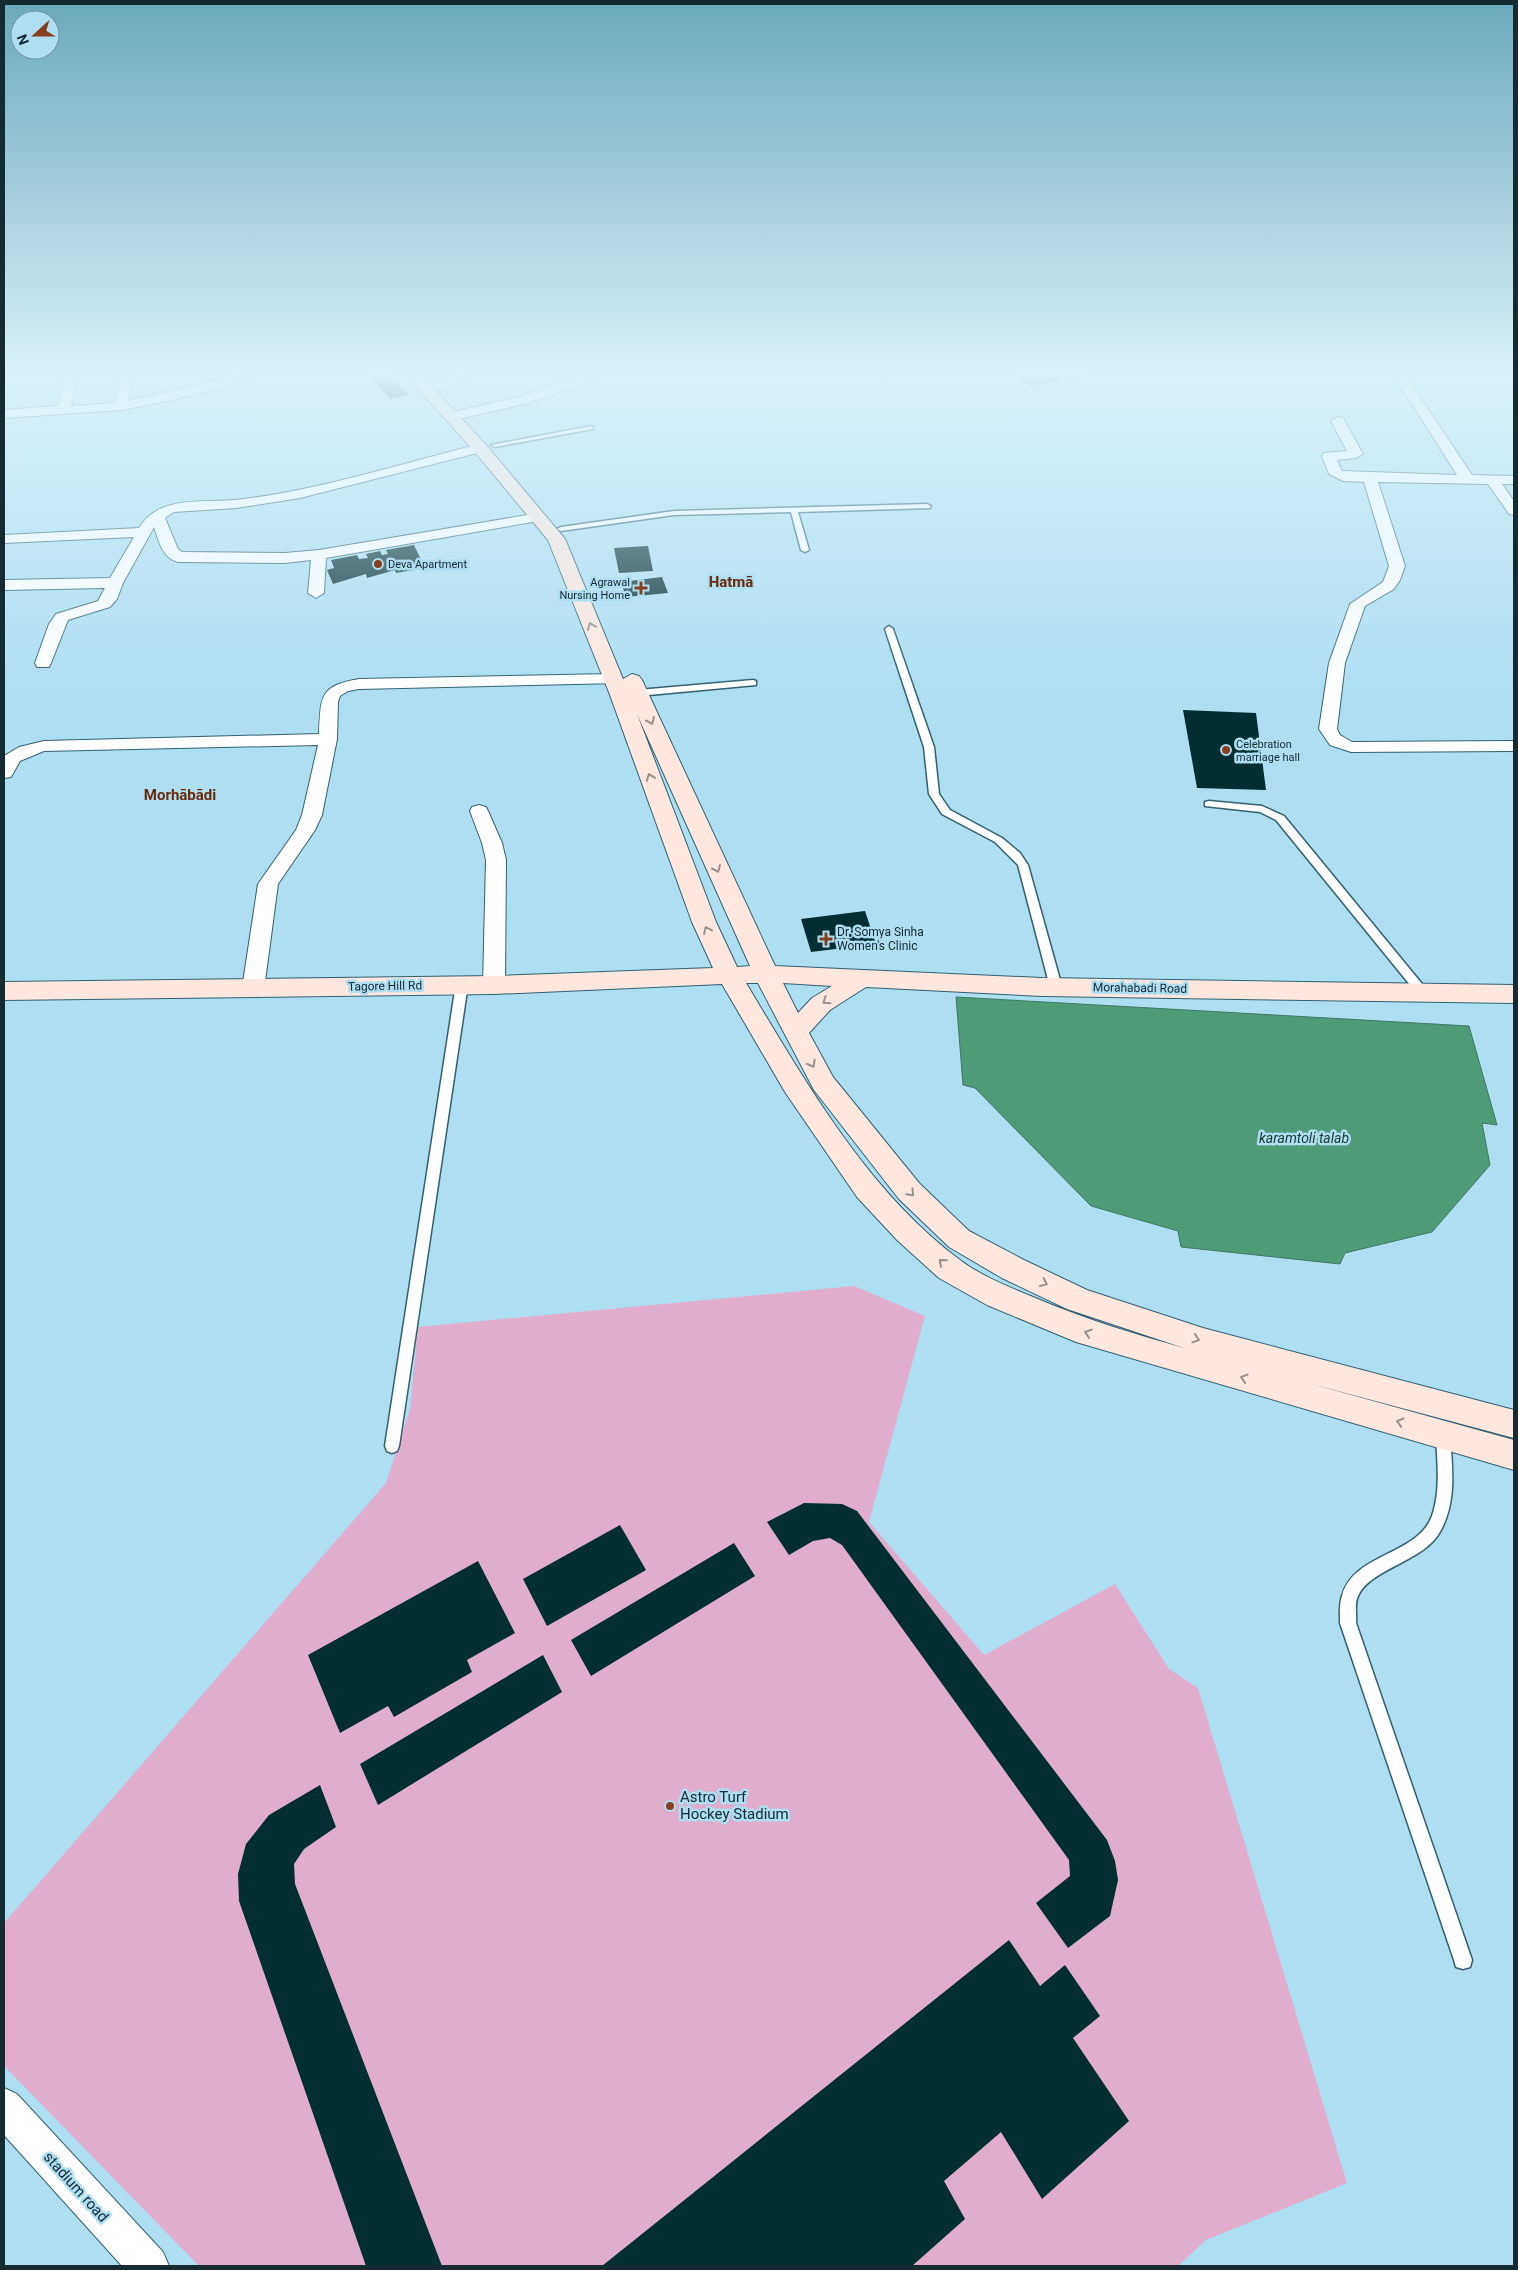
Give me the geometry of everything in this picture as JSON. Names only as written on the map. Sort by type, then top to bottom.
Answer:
[{"type":"main road","points":[[513,481],[556,539],[613,679],[704,922],[728,974],[794,1085],[868,1189],[907,1232],[950,1269],[998,1296],[1076,1329],[1136,1348],[1443,1434],[1514,1456]]},
{"type":"main road","points":[[518,481],[568,537],[766,974],[823,1083],[908,1191],[959,1239],[1013,1269],[1078,1300],[1203,1341],[1514,1424]]},
{"type":"main road","name":"Tagore Hill Rd","points":[[4,991],[494,985],[728,974],[766,974]]},
{"type":"main road","name":"Morahabadi Road","points":[[766,974],[1056,987],[1514,994]]},
{"type":"main road","points":[[796,1032],[820,1004],[864,977]]},
{"type":"street","points":[[43,663],[57,624],[62,616],[104,604],[109,599],[115,583],[144,532],[157,515],[170,508],[236,504],[300,494],[352,481]]},
{"type":"street","points":[[1371,481],[1397,566],[1396,575],[1392,583],[1381,592],[1358,604],[1337,663],[1328,729],[1331,738],[1339,744],[1351,747],[1514,746]]},
{"type":"street","points":[[1493,481],[1514,511]]},
{"type":"street","points":[[157,515],[171,551],[178,557],[285,558],[319,555],[539,517]]},
{"type":"street","points":[[4,539],[144,532]]},
{"type":"street","points":[[316,593],[319,555]]},
{"type":"street","points":[[4,585],[115,583]]},
{"type":"street","points":[[253,989],[268,884],[305,830],[312,814],[328,739],[330,702],[333,692],[343,686],[359,684],[613,679]]},
{"type":"street","points":[[4,773],[10,759],[25,751],[44,746],[328,739]]},
{"type":"street","points":[[479,811],[492,843],[496,860],[494,985]]},
{"type":"street","name":"stadium road","points":[[4,2107],[149,2266]]},
{"type":"lane","points":[[561,529],[674,513],[927,506]]},
{"type":"lane","points":[[794,510],[805,550]]},
{"type":"lane","points":[[889,629],[929,747],[934,794],[946,812],[1003,843],[1016,853],[1023,865],[1056,987]]},
{"type":"lane","points":[[638,693],[753,683]]},
{"type":"lane","points":[[1209,804],[1262,809],[1280,818],[1423,993]]},
{"type":"lane","points":[[392,1446],[462,984]]},
{"type":"lane","points":[[1443,1434],[1444,1500],[1435,1527],[1413,1548],[1369,1574],[1351,1592],[1348,1623],[1463,1960]]},
{"type":"shaded area","name":"Astro Turf Hockey Stadium","points":[[854,1286],[925,1316],[869,1522],[984,1655],[1115,1584],[1169,1669],[1198,1688],[1347,2183],[1206,2240],[1178,2266],[199,2266],[4,2066],[4,1923],[386,1483],[410,1409],[418,1327]]},
{"type":"water","name":"karamtoli talab","points":[[956,997],[1469,1026],[1497,1125],[1482,1123],[1490,1165],[1432,1232],[1345,1253],[1340,1264],[1181,1247],[1178,1231],[1091,1206],[975,1088],[963,1085]]},
{"type":"building","name":"Deva Apartment","points":[[414,545],[425,568],[396,573],[395,570],[367,578],[366,574],[333,584],[327,570],[334,568],[331,560],[357,555],[359,559],[368,558],[366,554],[380,551],[382,555],[388,554],[386,550]]},
{"type":"building","points":[[648,546],[653,571],[619,573],[614,548]]},
{"type":"building","points":[[662,577],[668,593],[626,597],[621,582]]},
{"type":"building","name":"Celebration marriage hall","points":[[1183,710],[1256,713],[1266,790],[1197,788]]},
{"type":"building","points":[[865,911],[876,944],[811,952],[801,919]]},
{"type":"building","points":[[804,1503],[842,1504],[857,1511],[1107,1840],[1115,1861],[1118,1880],[1110,1916],[1068,1948],[1036,1903],[1070,1876],[1069,1860],[842,1545],[830,1538],[813,1541],[789,1555],[767,1522]]},
{"type":"building","points":[[620,1525],[646,1570],[547,1626],[523,1579]]},
{"type":"building","points":[[734,1543],[755,1576],[591,1676],[571,1640]]},
{"type":"building","points":[[478,1561],[515,1633],[467,1660],[472,1672],[394,1717],[388,1706],[340,1733],[308,1655]]},
{"type":"building","points":[[543,1655],[562,1692],[378,1805],[360,1764]]},
{"type":"building","points":[[320,1785],[336,1827],[304,1849],[294,1864],[295,1884],[442,2266],[366,2266],[239,1901],[238,1874],[246,1844],[269,1815]]},
{"type":"building","points":[[1009,1940],[1040,1986],[1065,1965],[1100,2016],[1073,2038],[1129,2121],[1042,2199],[1001,2132],[944,2181],[965,2219],[912,2266],[602,2266]]},
{"type":"place","name":"Deva Apartment","points":[[378,564]]},
{"type":"place","name":"Agrawal Nursing Home","points":[[641,588]]},
{"type":"place","name":"Celebration marriage hall","points":[[1226,750]]},
{"type":"place","name":"Dr. Somya Sinha Women's Clinic","points":[[826,939]]},
{"type":"place","name":"Astro Turf Hockey Stadium","points":[[670,1806]]},
{"type":"district","name":"Hatmā","points":[[731,582]]},
{"type":"district","name":"Morhābādi","points":[[180,795]]}]
